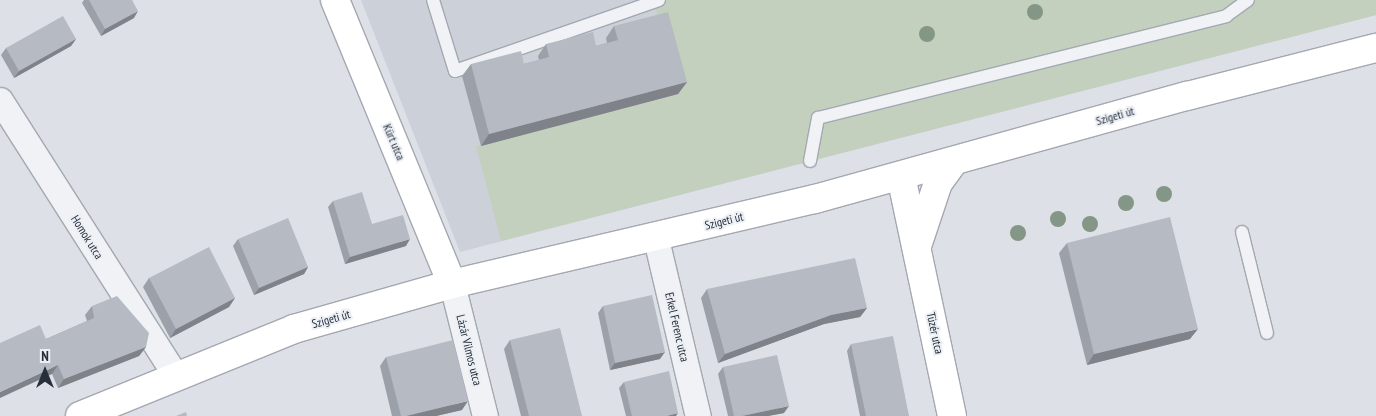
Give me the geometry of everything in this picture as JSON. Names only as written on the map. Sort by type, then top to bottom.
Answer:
[{"type":"street","name":"Kürt utca","points":[[335,0],[452,284]]},
{"type":"street","name":"Szigeti út","points":[[80,416],[175,375],[294,329],[452,284],[656,238],[901,176],[1187,96],[1376,48]]},
{"type":"street","name":"Homok utca","points":[[0,100],[175,375]]},
{"type":"street","name":"Tüzér utca","points":[[918,251],[925,215],[938,183],[954,161]]},
{"type":"street","name":"Tüzér utca","points":[[901,176],[952,416]]},
{"type":"street","name":"Erkel Ferenc utca","points":[[656,238],[698,416]]},
{"type":"street","name":"Lázár Vilmos utca","points":[[452,284],[485,416]]},
{"type":"lane","points":[[433,0],[455,70],[659,0]]},
{"type":"lane","points":[[810,161],[818,118],[1226,16],[1248,0]]},
{"type":"lane","points":[[1242,232],[1267,333]]},
{"type":"shaded area","points":[[361,0],[1376,0],[1376,15],[460,252]]},
{"type":"green space","points":[[659,0],[1376,0],[1376,15],[501,241],[476,146],[678,94],[654,2]]},
{"type":"building","points":[[89,0],[132,0],[138,11],[105,29]]},
{"type":"building","points":[[668,12],[687,82],[489,134],[471,64],[521,51],[524,64],[549,57],[546,44],[593,32],[596,46],[618,40],[614,26]]},
{"type":"building","points":[[63,16],[76,39],[19,71],[6,48]]},
{"type":"building","points":[[362,192],[372,224],[403,215],[410,239],[350,257],[333,201]]},
{"type":"building","points":[[1170,217],[1198,329],[1094,354],[1067,243]]},
{"type":"building","points":[[288,218],[308,267],[259,288],[238,239]]},
{"type":"building","points":[[209,247],[235,298],[176,329],[149,278]]},
{"type":"building","points":[[855,258],[867,308],[831,315],[725,354],[707,289]]},
{"type":"building","points":[[652,295],[665,352],[615,363],[603,306]]},
{"type":"building","points":[[117,296],[149,333],[146,347],[64,379],[58,365],[0,392],[0,343],[40,325],[46,339],[94,318],[92,306]]},
{"type":"building","points":[[560,328],[582,416],[529,416],[510,340]]},
{"type":"building","points":[[893,336],[909,416],[866,416],[851,344]]},
{"type":"building","points":[[453,340],[468,401],[401,416],[386,357]]},
{"type":"building","points":[[777,355],[789,406],[734,416],[723,367]]},
{"type":"building","points":[[669,371],[678,413],[667,416],[632,416],[624,382]]},
{"type":"building","points":[[186,412],[187,416],[176,416]]}]
